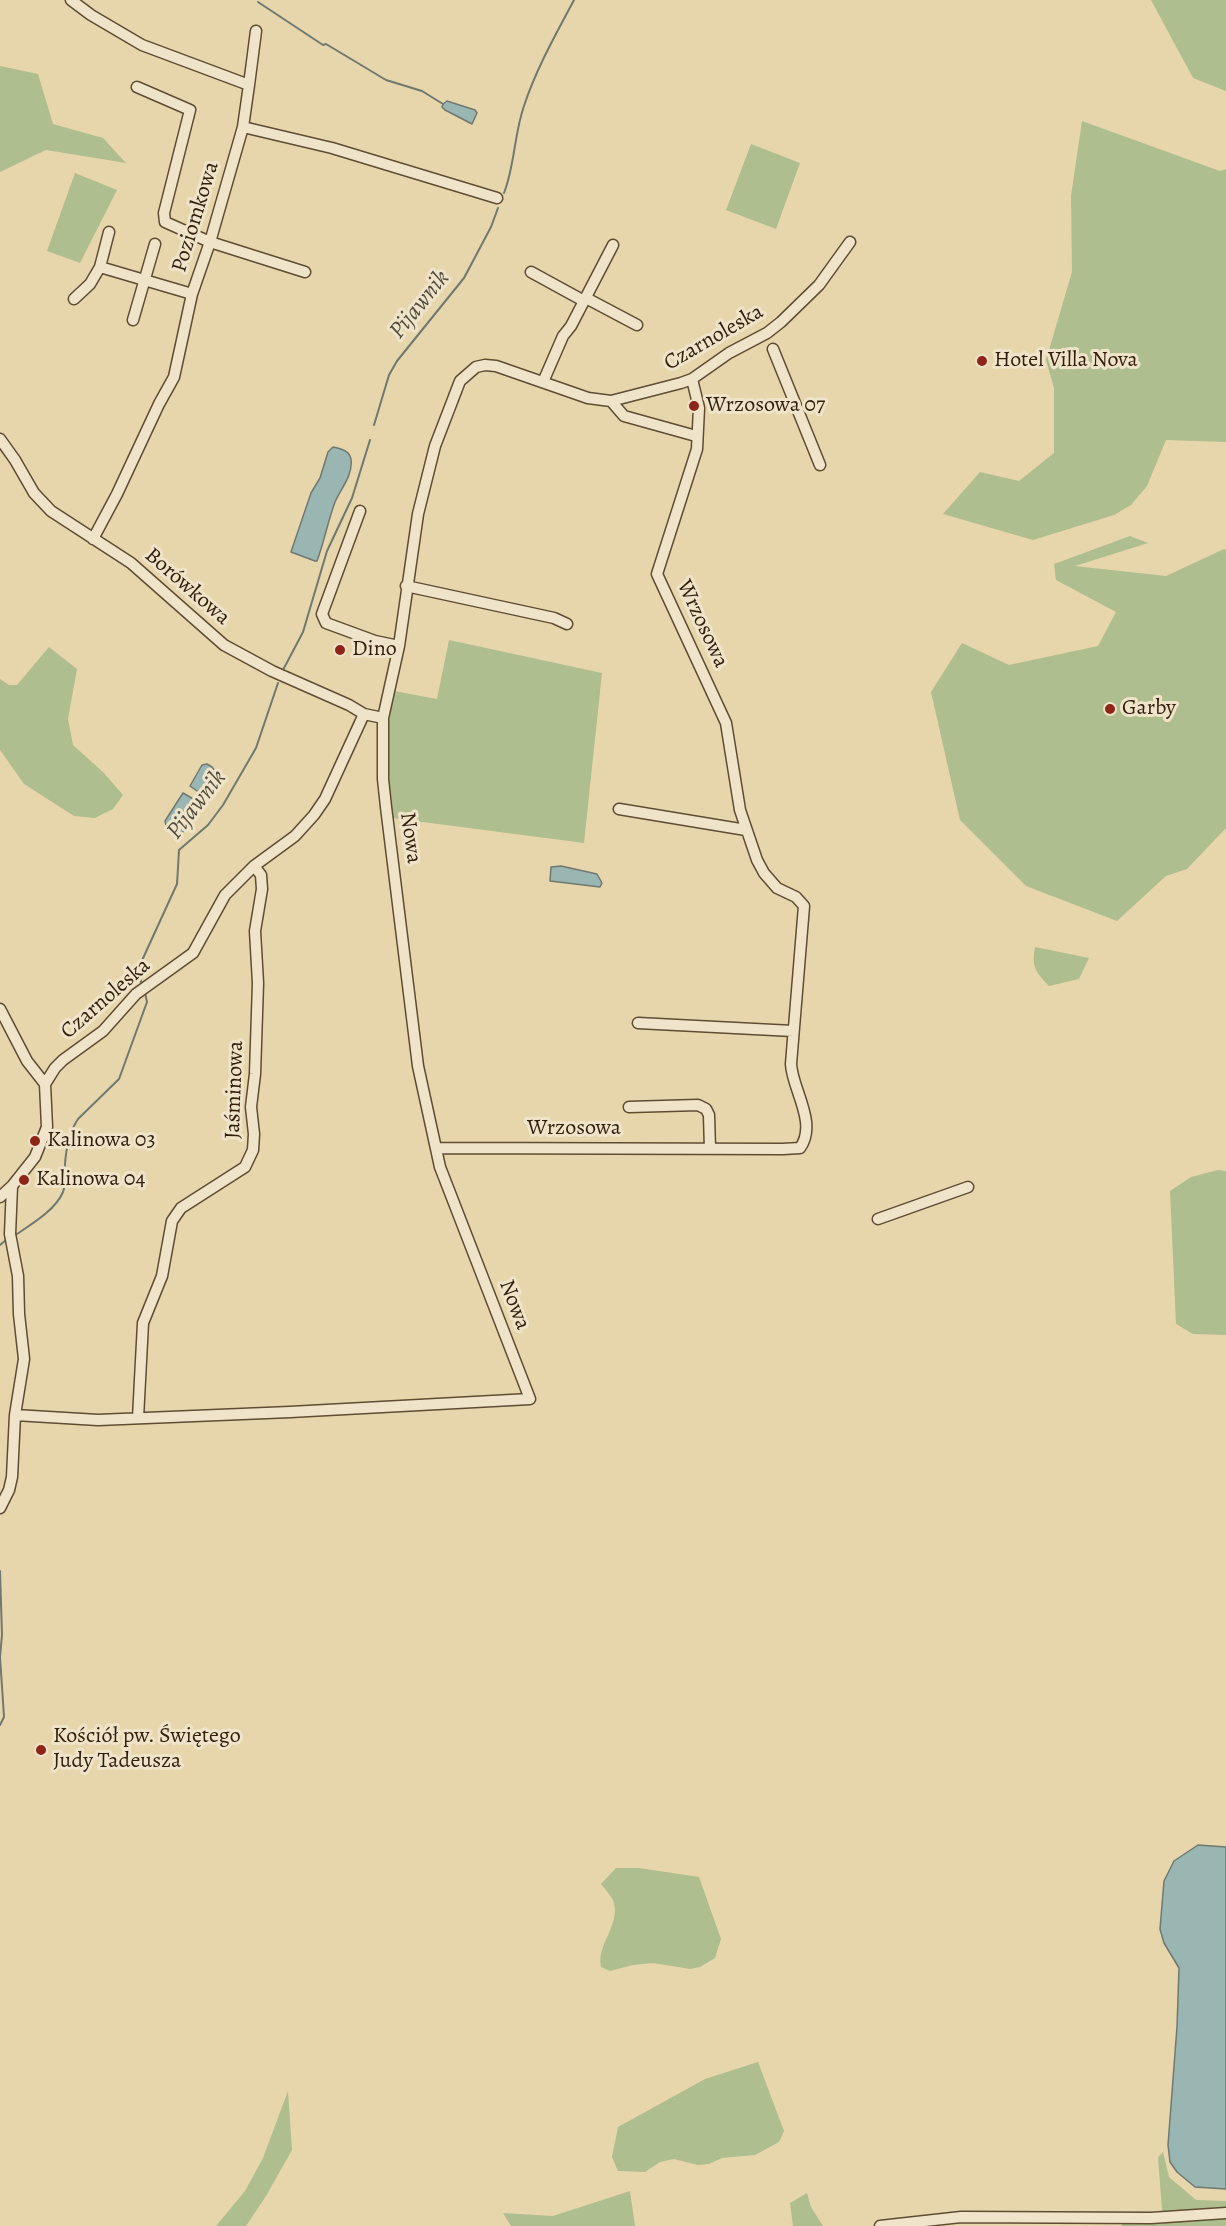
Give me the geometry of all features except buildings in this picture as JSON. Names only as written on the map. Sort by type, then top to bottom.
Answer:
[{"type":"street","points":[[71,0],[142,45],[249,85]]},
{"type":"street","name":"Poziomkowa","points":[[93,539],[174,377],[192,294],[210,242],[243,128],[256,31]]},
{"type":"street","points":[[137,87],[190,110],[164,213],[165,222],[174,228],[210,242],[305,272]]},
{"type":"street","points":[[243,128],[332,148],[497,198]]},
{"type":"street","points":[[74,299],[90,284],[100,267],[109,232]]},
{"type":"street","name":"Czarnoleska","points":[[383,718],[399,646],[418,514],[435,446],[460,381],[476,367],[496,366],[588,398],[611,401],[663,389],[692,379],[729,353],[781,322],[819,285],[850,242]]},
{"type":"street","points":[[134,320],[155,244]]},
{"type":"street","points":[[543,382],[563,336],[571,327],[613,245]]},
{"type":"street","points":[[100,267],[192,294]]},
{"type":"street","points":[[531,272],[637,325]]},
{"type":"street","points":[[773,349],[820,465]]},
{"type":"street","name":"Wrzosowa","points":[[437,1148],[710,1149],[800,1148],[803,1144],[805,1114],[791,1074],[804,906],[796,897],[777,888],[764,873],[746,830],[736,788],[726,723],[657,574],[697,449],[699,408],[692,379]]},
{"type":"street","points":[[611,401],[624,416],[696,436]]},
{"type":"street","name":"Borówkowa","points":[[0,439],[40,500],[62,519],[131,563],[224,645],[272,671],[349,705],[363,714],[383,718]]},
{"type":"street","points":[[360,511],[322,614],[326,623],[375,641],[399,646]]},
{"type":"street","points":[[406,586],[554,618],[567,624]]},
{"type":"street","name":"Czarnoleska","points":[[45,1084],[63,1060],[103,1031],[136,994],[193,953],[225,895],[254,866],[295,836],[314,815],[325,799],[363,714]]},
{"type":"street","name":"Nowa","points":[[15,1415],[98,1419],[138,1418],[530,1399],[447,1188],[440,1167],[418,1066],[383,779],[383,718]]},
{"type":"street","points":[[619,809],[746,830]]},
{"type":"street","name":"Jaśminowa","points":[[138,1418],[143,1323],[162,1276],[172,1221],[182,1208],[245,1167],[252,1150],[254,1134],[250,1107],[255,1074],[258,983],[255,931],[262,889],[261,875],[254,866]]},
{"type":"street","points":[[0,1009],[27,1061],[45,1084],[47,1127],[35,1157],[0,1197]]},
{"type":"street","points":[[638,1023],[793,1031]]},
{"type":"street","name":"Wrzosowa","points":[[629,1107],[698,1105],[706,1109],[710,1115],[710,1149]]},
{"type":"street","points":[[0,1509],[12,1477],[15,1415],[24,1359],[18,1276],[11,1239],[12,1186]]},
{"type":"street","points":[[878,1219],[969,1187]]},
{"type":"street","points":[[880,2226],[961,2217],[1130,2217],[1226,2213]]},
{"type":"green space","points":[[1151,0],[1226,0],[1226,91],[1193,78]]},
{"type":"green space","points":[[0,66],[38,74],[53,124],[103,138],[126,163],[46,150],[0,172]]},
{"type":"green space","points":[[1082,121],[1220,171],[1226,169],[1226,442],[1166,440],[1147,486],[1131,505],[1114,515],[1033,540],[943,514],[980,472],[1019,481],[1054,453],[1054,388],[1046,360],[1072,272],[1071,196]]},
{"type":"green space","points":[[751,144],[800,163],[776,229],[726,210]]},
{"type":"green space","points":[[75,173],[117,190],[80,263],[47,251]]},
{"type":"green space","points":[[1130,536],[1148,543],[1075,566],[1166,576],[1226,550],[1226,828],[1187,869],[1166,876],[1117,921],[1026,886],[960,820],[931,692],[962,643],[1009,665],[1098,646],[1116,612],[1056,580],[1054,564]]},
{"type":"green space","points":[[449,640],[602,673],[584,843],[392,818],[388,784],[386,720],[394,691],[437,699]]},
{"type":"green space","points":[[49,647],[77,669],[68,719],[73,745],[103,772],[123,795],[113,809],[95,818],[74,816],[24,784],[0,750],[0,679],[9,685],[17,685]]},
{"type":"green space","points":[[1035,947],[1089,958],[1079,979],[1049,986],[1034,964]]},
{"type":"green space","points":[[1218,1170],[1226,1171],[1226,1335],[1193,1334],[1176,1324],[1170,1191],[1191,1177]]},
{"type":"green space","points":[[616,1868],[639,1868],[699,1877],[721,1939],[715,1958],[700,1967],[690,1969],[653,1963],[610,1971],[601,1967],[602,1950],[612,1926],[615,1909],[613,1900],[601,1884]]},
{"type":"green space","points":[[758,2062],[784,2131],[779,2142],[755,2155],[722,2158],[709,2164],[698,2165],[674,2159],[660,2162],[645,2172],[618,2171],[612,2157],[618,2127],[705,2079]]},
{"type":"green space","points":[[288,2091],[292,2150],[246,2226],[216,2226],[245,2191],[263,2158]]},
{"type":"green space","points":[[1163,2152],[1169,2177],[1196,2200],[1226,2201],[1226,2226],[1122,2226],[1122,2224],[1163,2224],[1158,2157]]},
{"type":"green space","points":[[630,2191],[635,2226],[511,2226],[503,2213],[553,2216]]},
{"type":"green space","points":[[807,2193],[811,2207],[823,2226],[793,2226],[790,2203]]},
{"type":"water","points":[[447,101],[475,110],[477,113],[472,124],[445,110],[442,107]]},
{"type":"water","points":[[333,447],[344,450],[348,454],[351,465],[335,502],[317,561],[315,561],[291,552],[311,493],[320,478],[328,452]]},
{"type":"water","points":[[207,764],[218,775],[209,796],[204,796],[190,786],[202,765]]},
{"type":"water","points":[[183,793],[202,804],[193,822],[179,834],[166,825],[165,821]]},
{"type":"water","points":[[561,866],[597,874],[602,883],[600,887],[550,881],[551,867]]},
{"type":"water","points":[[1198,1845],[1226,1847],[1226,2189],[1195,2187],[1177,2172],[1170,2162],[1168,2145],[1179,1968],[1164,1943],[1160,1929],[1164,1881],[1174,1861]]},
{"type":"waterway","name":"Pijawnik","points":[[504,193],[518,127],[529,92],[574,0]]},
{"type":"waterway","points":[[258,2],[323,45],[326,44],[386,80],[422,91],[443,104]]},
{"type":"waterway","name":"Pijawnik","points":[[374,425],[389,375],[397,361],[464,278],[491,227],[498,208]]},
{"type":"waterway","name":"Pijawnik","points":[[283,670],[303,632],[327,551],[352,498],[370,440]]},
{"type":"waterway","name":"Pijawnik","points":[[141,982],[139,967],[177,884],[179,850],[208,825],[223,805],[256,748],[278,683]]},
{"type":"waterway","name":"Pijawnik","points":[[14,1236],[48,1211],[63,1192],[66,1153],[73,1129],[78,1119],[119,1079],[147,1002],[145,993]]},
{"type":"waterway","name":"Pijawnik","points":[[0,1245],[6,1240]]},
{"type":"waterway","name":"Pijawnik","points":[[0,1571],[2,1635],[0,1657],[4,1717],[0,1725]]},
{"type":"place","name":"Hotel Villa Nova","points":[[982,361]]},
{"type":"place","name":"Wrzosowa 07","points":[[694,406]]},
{"type":"place","name":"Dino","points":[[340,650]]},
{"type":"place","name":"Garby","points":[[1110,709]]},
{"type":"place","name":"Kalinowa 03","points":[[35,1141]]},
{"type":"place","name":"Kalinowa 04","points":[[24,1180]]},
{"type":"place","name":"Kościół pw. Świętego Judy Tadeusza","points":[[41,1750]]}]
